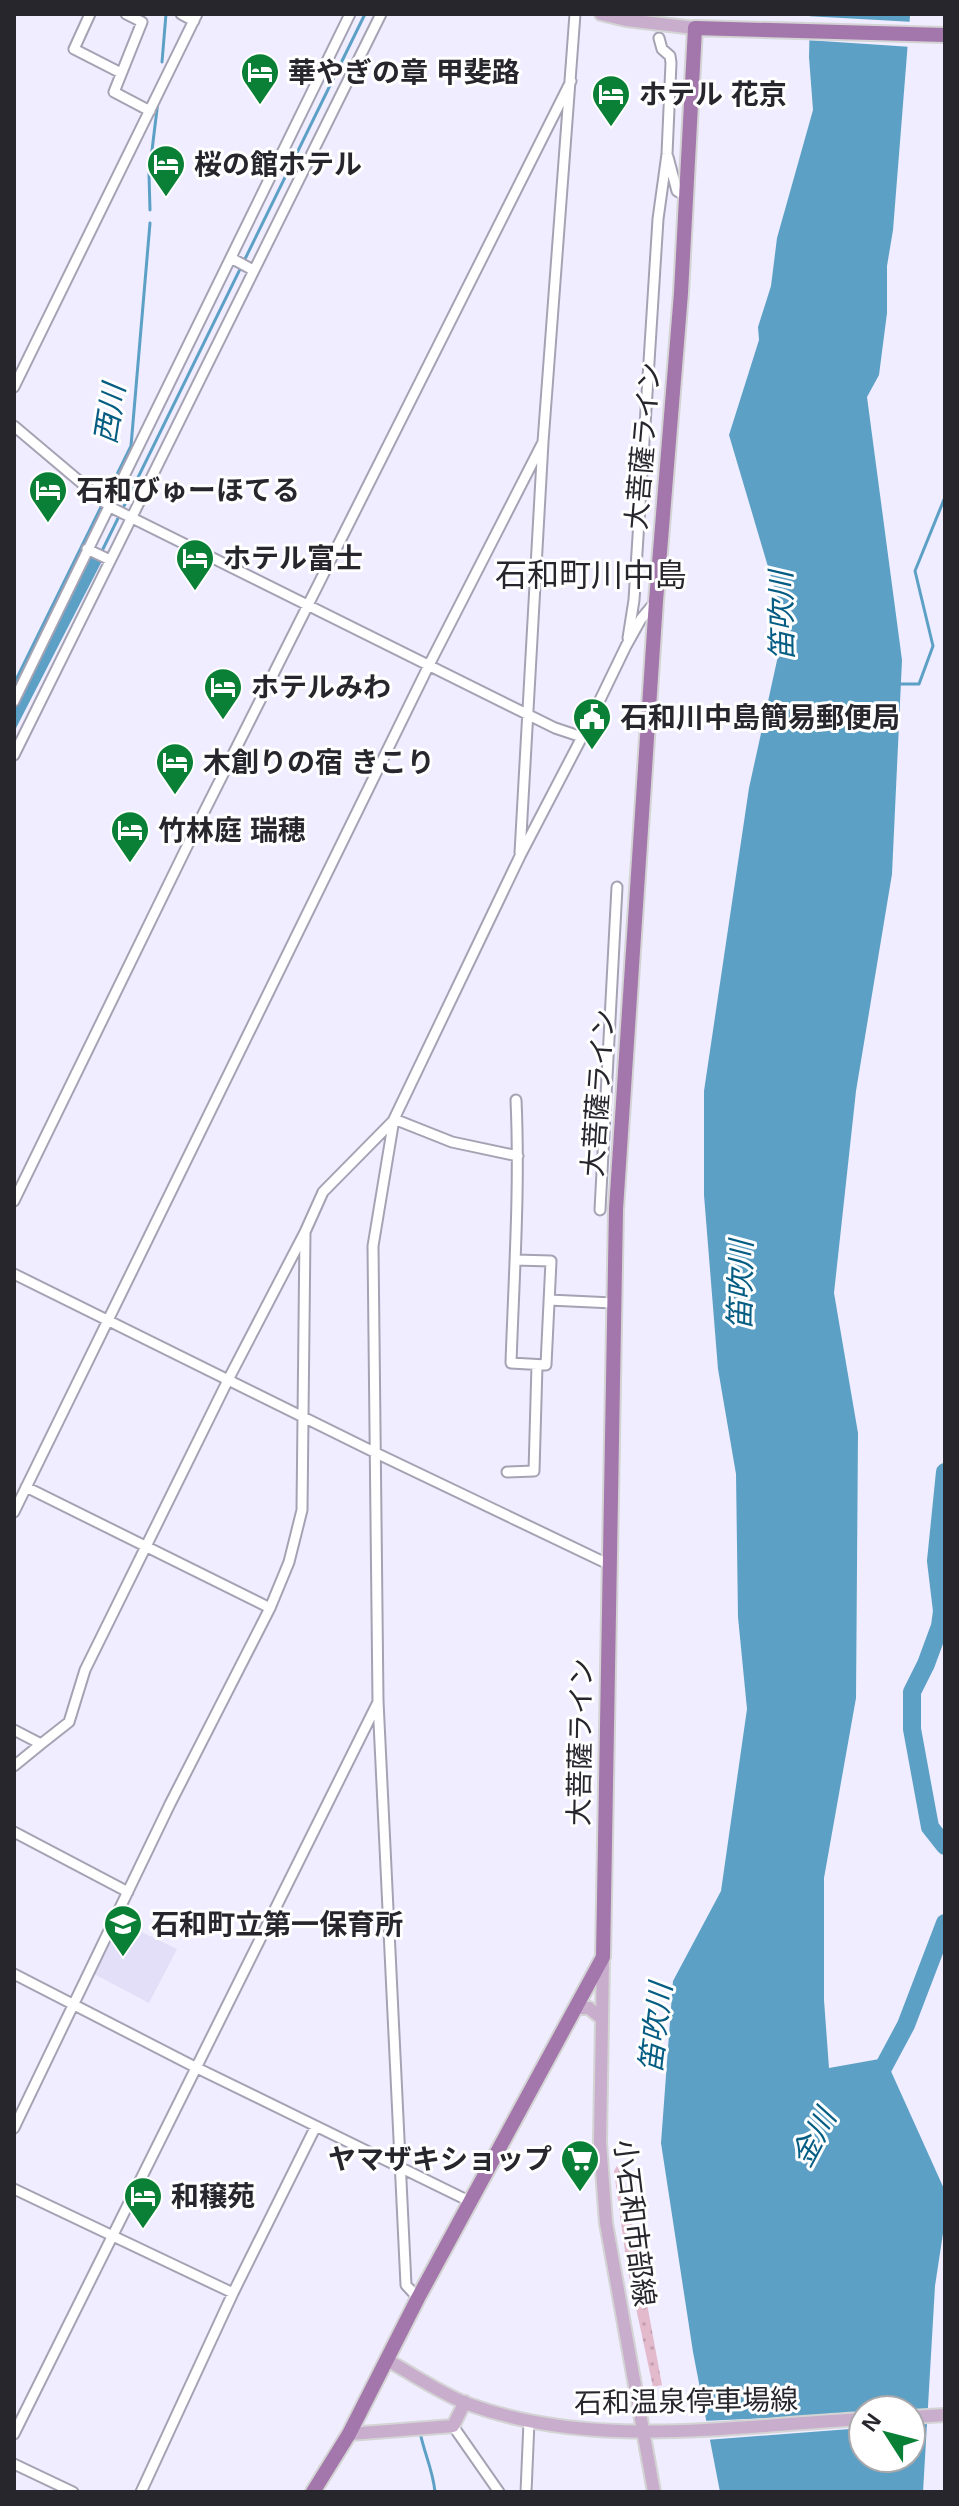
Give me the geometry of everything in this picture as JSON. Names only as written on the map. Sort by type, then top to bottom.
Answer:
[{"type":"highway","points":[[695,21],[712,28],[945,35]]},
{"type":"highway","name":"大菩薩ライン","points":[[313,2492],[349,2434],[418,2298],[603,1957],[613,1303],[656,601],[675,379],[695,21]]},
{"type":"main road","points":[[601,14],[626,20],[695,21]]},
{"type":"main road","name":"小石和市部線","points":[[603,1957],[600,2143],[606,2223],[654,2492]]},
{"type":"main road","points":[[575,2008],[589,2008],[601,2018]]},
{"type":"main road","name":"石和温泉停車場線","points":[[387,2360],[465,2402],[529,2422],[591,2430],[645,2431],[847,2420]]},
{"type":"main road","points":[[349,2434],[453,2426],[465,2402]]},
{"type":"street","points":[[90,14],[74,49],[121,73]]},
{"type":"street","points":[[126,14],[142,22],[114,92],[150,111]]},
{"type":"street","points":[[14,387],[196,17],[181,14]]},
{"type":"street","points":[[14,701],[350,14]]},
{"type":"street","points":[[14,755],[128,516],[381,14]]},
{"type":"street","points":[[520,856],[543,442],[575,14]]},
{"type":"street","points":[[626,646],[634,600],[658,219],[667,154],[671,63],[659,38]]},
{"type":"street","points":[[14,1201],[194,832],[571,81]]},
{"type":"street","points":[[667,154],[677,191],[686,196]]},
{"type":"street","points":[[231,258],[253,270]]},
{"type":"street","points":[[14,426],[96,495],[128,516],[526,714],[582,737]]},
{"type":"street","points":[[14,1512],[429,665],[543,442]]},
{"type":"street","points":[[90,550],[107,559]]},
{"type":"street","points":[[418,2298],[406,2285],[403,2168],[378,1701],[373,1246],[394,1119],[520,856],[626,646],[641,619],[656,601]]},
{"type":"street","points":[[600,1210],[617,887]]},
{"type":"street","points":[[515,1260],[551,1261],[546,1365],[511,1363],[518,1156],[516,1100]]},
{"type":"street","points":[[605,1116],[622,1119]]},
{"type":"street","points":[[394,1119],[452,1142],[518,1156]]},
{"type":"street","points":[[14,1766],[69,1722],[85,1670],[323,1192],[394,1119]]},
{"type":"street","points":[[14,2128],[170,1804],[270,1608],[289,1562],[302,1510],[305,1232]]},
{"type":"street","points":[[14,1274],[608,1564]]},
{"type":"street","points":[[549,1300],[613,1303]]},
{"type":"street","points":[[507,1472],[534,1471],[537,1365]]},
{"type":"street","points":[[26,1487],[270,1608]]},
{"type":"street","points":[[14,2434],[378,1701]]},
{"type":"street","points":[[14,1730],[41,1744]]},
{"type":"street","points":[[14,1832],[128,1892]]},
{"type":"street","points":[[14,1974],[195,2067],[471,2202]]},
{"type":"street","points":[[141,2492],[233,2293],[316,2126]]},
{"type":"street","points":[[14,2189],[233,2293]]},
{"type":"street","points":[[526,2492],[529,2422]]},
{"type":"street","points":[[453,2426],[499,2492]]},
{"type":"street","points":[[14,2464],[73,2492]]},
{"type":"shaded area","points":[[121,1922],[177,1949],[149,2003],[94,1974]]},
{"type":"shaded area","points":[[617,2166],[624,2179],[662,2385],[653,2387],[627,2266],[614,2171]]},
{"type":"water","name":"笛吹川","points":[[810,14],[910,14],[893,230],[887,266],[887,313],[879,375],[867,397],[902,660],[892,874],[856,1091],[834,1293],[858,1433],[856,1698],[824,1878],[824,2000],[829,2068],[885,2058],[945,2191],[945,2220],[935,2286],[927,2423],[927,2394],[847,2394],[847,2474],[924,2474],[923,2492],[720,2492],[693,2352],[661,2143],[673,1981],[721,1891],[747,1709],[738,1617],[736,1474],[718,1369],[704,1195],[704,1091],[749,788],[785,624],[729,435],[759,340],[758,327],[771,286],[777,238],[813,110]]},
{"type":"water","points":[[91,554],[103,559],[14,732],[14,707]]},
{"type":"pier","points":[[806,16],[914,22],[912,47],[806,40]]},
{"type":"pier","points":[[847,2415],[847,2429],[706,2440],[702,2421]]},
{"type":"waterway","name":"西川","points":[[162,62],[166,14]]},
{"type":"waterway","points":[[101,553],[365,14]]},
{"type":"waterway","name":"西川","points":[[150,210],[149,175],[158,101]]},
{"type":"waterway","name":"西川","points":[[14,684],[131,446],[150,223]]},
{"type":"waterway","points":[[900,684],[919,684],[933,646],[915,571],[945,497]]},
{"type":"waterway","name":"金川","points":[[945,1472],[936,1561],[942,1611],[940,1626],[912,1692],[912,1729],[930,1827],[945,1846]]},
{"type":"waterway","name":"金川","points":[[876,2081],[906,2025],[945,1923]]},
{"type":"waterway","points":[[420,2432],[435,2492]]},
{"type":"place","name":"華やぎの章 甲斐路","points":[[260,106]]},
{"type":"place","name":"ホテル 花京","points":[[611,128]]},
{"type":"place","name":"桜の館ホテル","points":[[166,198]]},
{"type":"place","name":"石和びゅーほてる","points":[[48,524]]},
{"type":"place","name":"ホテル富士","points":[[195,592]]},
{"type":"place","name":"ホテルみわ","points":[[223,721]]},
{"type":"place","name":"石和川中島簡易郵便局","points":[[592,751]]},
{"type":"place","name":"木創りの宿 きこり","points":[[175,796]]},
{"type":"place","name":"竹林庭 瑞穂","points":[[130,864]]},
{"type":"place","name":"石和町立第一保育所","points":[[123,1958]]},
{"type":"place","name":"ヤマザキショップ","points":[[580,2193]]},
{"type":"place","name":"和穣苑","points":[[143,2230]]},
{"type":"district","name":"石和町川中島","points":[[591,575]]}]
